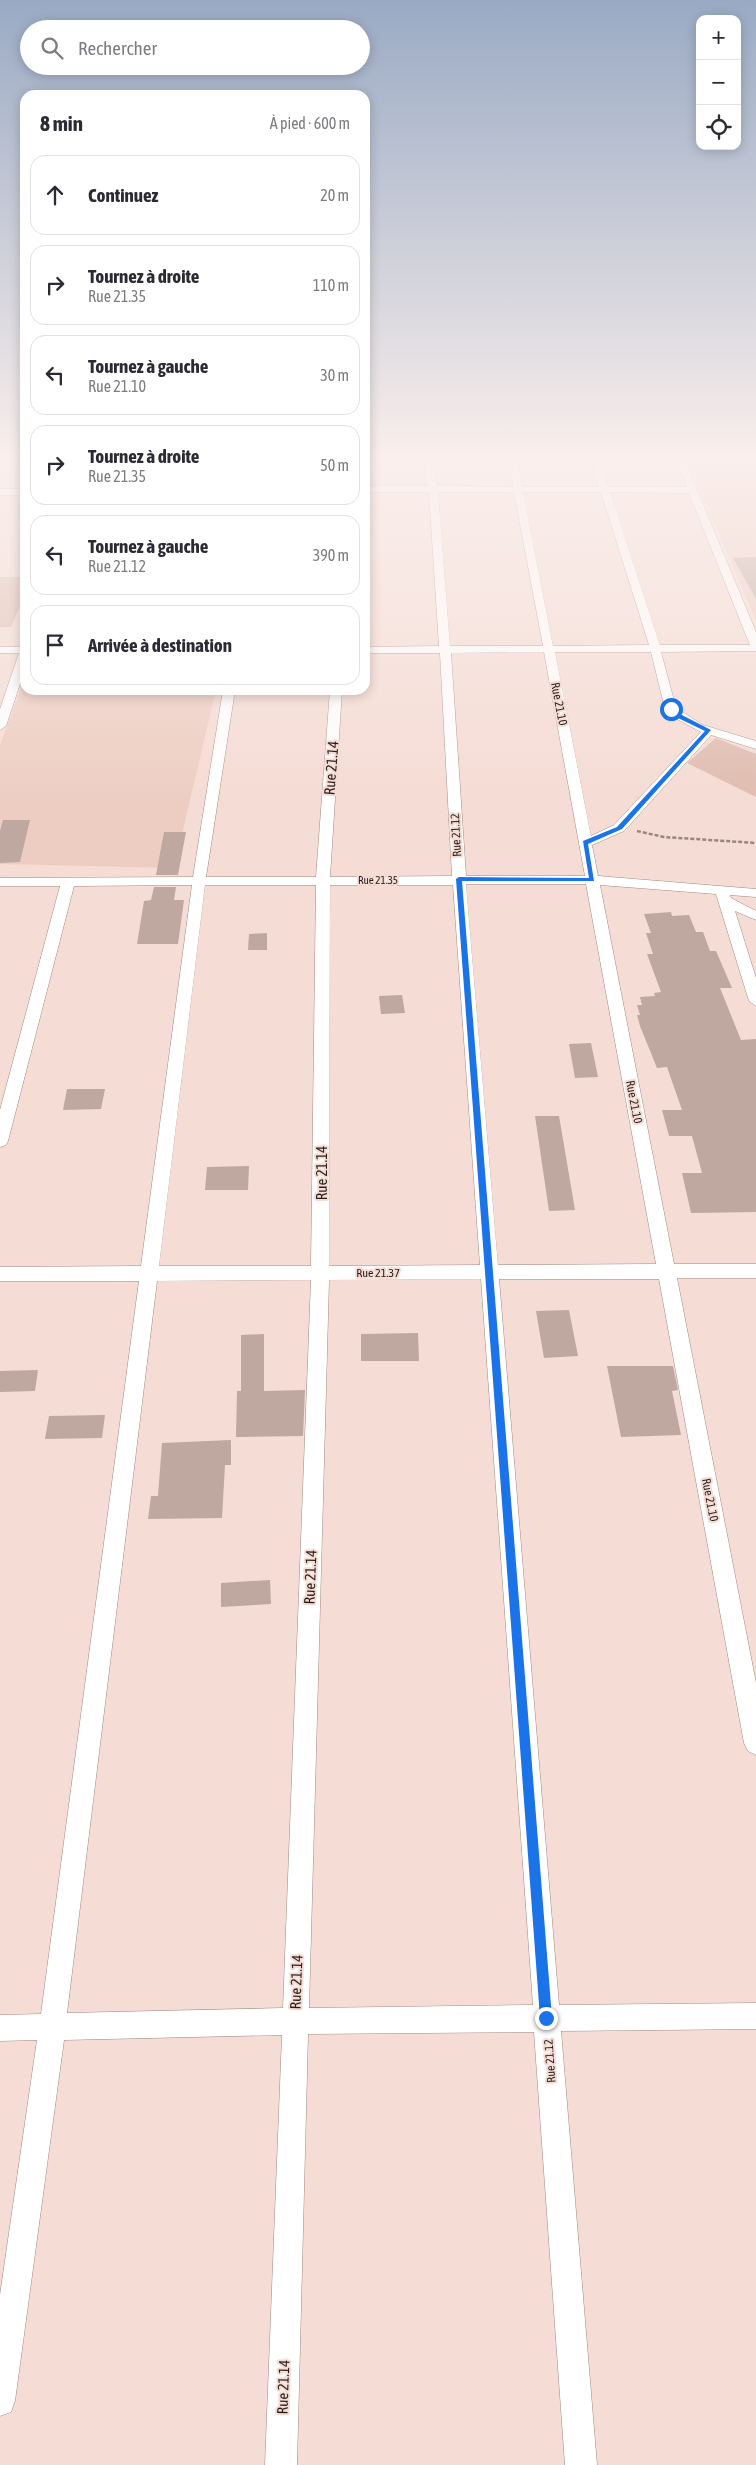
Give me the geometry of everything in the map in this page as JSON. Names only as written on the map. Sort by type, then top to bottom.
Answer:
[{"type":"street","name":"Rue 21.12","points":[[439,576],[459,879],[581,2465]]},
{"type":"street","name":"Rue 21.10","points":[[534,576],[756,1743]]},
{"type":"street","points":[[632,576],[655,648],[671,709],[676,715],[709,730],[756,745]]},
{"type":"street","points":[[370,650],[756,647],[728,576]]},
{"type":"street","points":[[0,650],[20,652]]},
{"type":"street","points":[[0,726],[20,667]]},
{"type":"street","points":[[0,2401],[52,2028],[199,881],[228,695]]},
{"type":"street","name":"Rue 21.14","points":[[280,2465],[320,1273],[323,880],[336,695]]},
{"type":"street","points":[[585,843],[620,828],[709,730]]},
{"type":"street","name":"Rue 21.35","points":[[0,882],[592,880],[724,895],[756,893]]},
{"type":"street","points":[[0,1141],[68,881]]},
{"type":"street","points":[[724,895],[756,916]]},
{"type":"street","points":[[724,895],[756,1001]]},
{"type":"street","name":"Rue 21.37","points":[[0,1274],[756,1271]]},
{"type":"street","points":[[0,2028],[294,2021],[756,2016]]},
{"type":"path","points":[[620,828],[664,837],[756,843]]},
{"type":"shaded area","points":[[737,576],[756,576],[756,621]]},
{"type":"shaded area","points":[[0,577],[20,577],[20,606],[11,627],[0,627]]},
{"type":"shaded area","points":[[20,691],[20,695],[215,695],[174,868],[0,864],[0,745]]},
{"type":"shaded area","points":[[716,738],[756,754],[756,797],[687,763]]},
{"type":"building","points":[[743,576],[756,576],[756,599]]},
{"type":"building","points":[[3,820],[30,820],[20,862],[0,863],[0,831]]},
{"type":"building","points":[[164,832],[186,832],[178,875],[156,875]]},
{"type":"building","points":[[154,887],[176,887],[174,900],[184,900],[178,944],[137,944],[144,901],[151,900]]},
{"type":"building","points":[[671,912],[672,916],[689,915],[696,932],[703,932],[710,951],[716,951],[732,988],[720,988],[741,1040],[756,1039],[756,1212],[691,1213],[682,1173],[702,1173],[692,1136],[669,1136],[662,1110],[682,1110],[667,1067],[657,1068],[640,1026],[637,1015],[640,1015],[637,1005],[642,1005],[640,997],[655,996],[654,993],[661,992],[647,954],[653,954],[646,933],[651,933],[644,914]]},
{"type":"building","points":[[267,933],[267,950],[248,950],[249,934]]},
{"type":"building","points":[[402,995],[405,1013],[381,1014],[379,996]]},
{"type":"building","points":[[591,1043],[598,1077],[575,1078],[569,1044]]},
{"type":"building","points":[[67,1089],[105,1089],[101,1109],[63,1110]]},
{"type":"building","points":[[535,1116],[559,1116],[575,1210],[549,1211]]},
{"type":"building","points":[[249,1166],[248,1190],[205,1190],[207,1167]]},
{"type":"building","points":[[569,1310],[578,1356],[544,1358],[536,1311]]},
{"type":"building","points":[[418,1333],[419,1361],[361,1361],[361,1334]]},
{"type":"building","points":[[264,1334],[264,1391],[305,1390],[303,1436],[236,1437],[237,1391],[241,1391],[241,1335]]},
{"type":"building","points":[[607,1366],[673,1366],[678,1390],[672,1391],[681,1435],[621,1437]]},
{"type":"building","points":[[38,1370],[35,1391],[0,1392],[0,1371]]},
{"type":"building","points":[[105,1415],[102,1438],[45,1439],[49,1416]]},
{"type":"building","points":[[231,1440],[231,1465],[225,1465],[222,1518],[148,1519],[151,1496],[158,1496],[162,1443]]},
{"type":"building","points":[[270,1580],[271,1604],[221,1607],[221,1583]]},
{"type":"route","points":[[546,2018],[459,879],[592,880],[585,843],[620,828],[709,730],[676,715],[671,709]]}]
